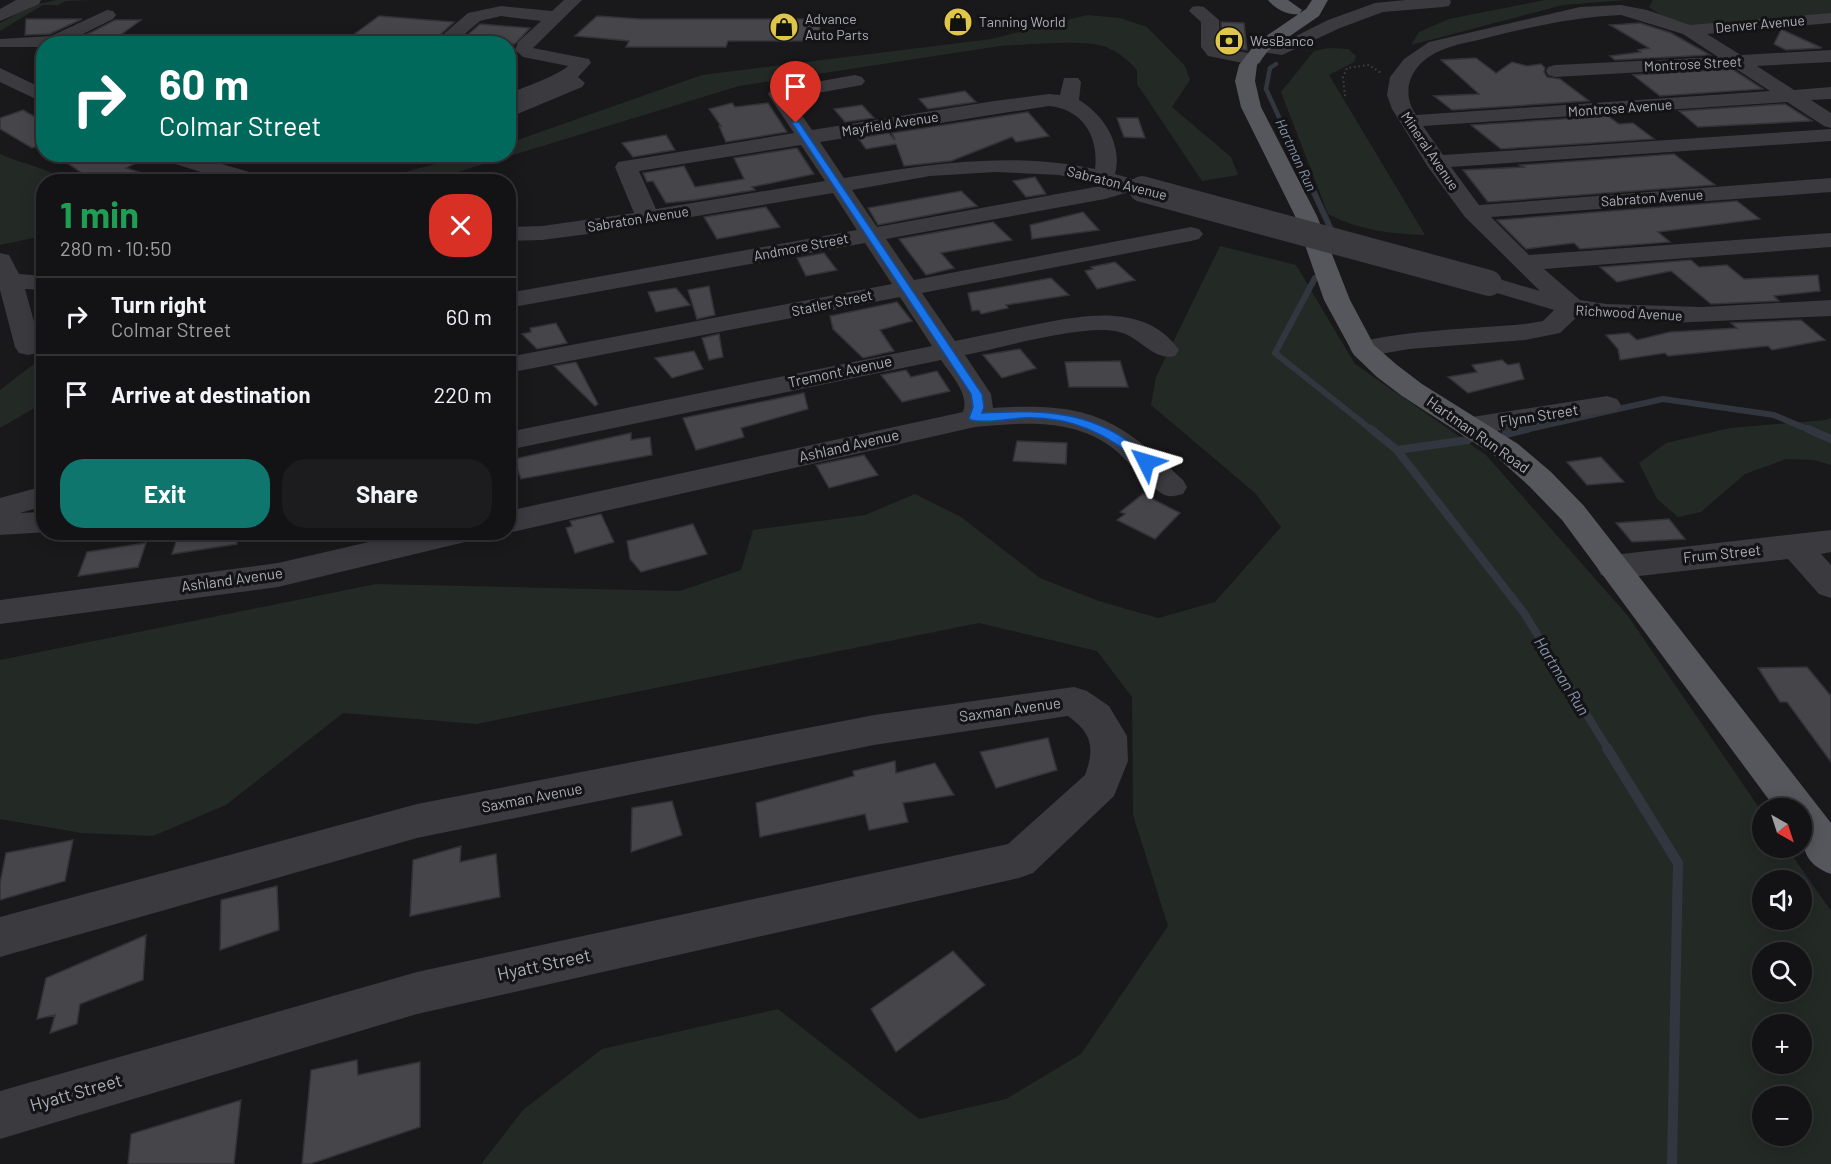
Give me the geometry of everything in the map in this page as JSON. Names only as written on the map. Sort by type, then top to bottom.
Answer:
[{"type":"main road","points":[[1276,0],[1294,5]]},
{"type":"main road","points":[[1263,48],[1316,6],[1337,0]]},
{"type":"main road","name":"Hartman Run Road","points":[[1294,5],[1292,16],[1246,71],[1248,100],[1306,216],[1337,300],[1363,349],[1412,390],[1472,426],[1540,478],[1573,513],[1789,798]]},
{"type":"main road","points":[[1812,828],[1831,856]]},
{"type":"street","points":[[528,53],[524,50],[524,46],[574,0]]},
{"type":"street","points":[[0,16],[26,1]]},
{"type":"street","points":[[1193,16],[1210,20],[1210,47],[1202,47],[1282,50],[1334,24],[1392,3],[1443,2]]},
{"type":"street","points":[[77,36],[85,33],[121,3]]},
{"type":"street","name":"Mineral Avenue","points":[[1573,307],[1523,263],[1473,212],[1436,162],[1402,109],[1397,95],[1400,77],[1422,53],[1435,46],[1497,30],[1600,9],[1641,14],[1689,30]]},
{"type":"street","points":[[451,36],[474,17],[501,11],[556,17]]},
{"type":"street","points":[[64,36],[107,15]]},
{"type":"street","name":"Denver Avenue","points":[[1689,30],[1831,18]]},
{"type":"street","points":[[1689,30],[1831,122]]},
{"type":"street","points":[[3,42],[36,41]]},
{"type":"street","points":[[3,42],[36,47]]},
{"type":"street","points":[[516,52],[582,63],[566,78],[549,81],[516,98]]},
{"type":"street","name":"Montrose Street","points":[[1556,71],[1831,56]]},
{"type":"street","points":[[0,74],[36,93]]},
{"type":"street","points":[[516,108],[575,83],[566,78]]},
{"type":"street","points":[[855,81],[778,94],[976,394],[979,407],[975,418]]},
{"type":"street","name":"Mayfield Avenue","points":[[648,218],[626,167],[1049,100],[1070,92],[1097,126],[1105,155],[1106,168],[1102,177]]},
{"type":"street","name":"Montrose Avenue","points":[[1410,121],[1831,93]]},
{"type":"street","points":[[1436,162],[1831,135]]},
{"type":"street","points":[[190,162],[231,174]]},
{"type":"street","name":"Sabraton Avenue","points":[[516,233],[568,230],[980,164],[1022,165],[1102,177],[1573,307]]},
{"type":"street","name":"Sabraton Avenue","points":[[1473,212],[1831,185]]},
{"type":"street","name":"Andmore Street","points":[[516,301],[1136,187]]},
{"type":"street","name":"Statler Street","points":[[516,364],[1191,234]]},
{"type":"street","points":[[1523,263],[1831,240]]},
{"type":"street","points":[[5,270],[36,280]]},
{"type":"street","points":[[5,270],[28,347]]},
{"type":"street","name":"Richwood Avenue","points":[[1363,349],[1409,341],[1525,332],[1551,327],[1573,307],[1681,317],[1831,308]]},
{"type":"street","name":"Tremont Avenue","points":[[516,439],[947,350],[1102,321],[1119,322],[1134,327],[1151,336],[1166,350]]},
{"type":"street","name":"Flynn Street","points":[[1472,426],[1607,405]]},
{"type":"street","name":"Ashland Avenue","points":[[516,520],[975,418],[1026,414],[1063,417],[1100,428],[1133,449],[1172,487]]},
{"type":"street","points":[[0,508],[36,498]]},
{"type":"street","points":[[0,524],[36,523]]},
{"type":"street","name":"Ashland Avenue","points":[[0,612],[278,575],[427,540]]},
{"type":"street","name":"Frum Street","points":[[1613,567],[1796,548],[1831,541]]},
{"type":"street","points":[[1796,548],[1831,586]]},
{"type":"street","name":"Hyatt Street","points":[[0,1115],[417,993],[1019,860],[1100,786],[1109,761],[1108,736],[1096,716],[1074,701]]},
{"type":"street","name":"Saxman Avenue","points":[[0,937],[417,820],[874,730],[1074,701]]},
{"type":"path","points":[[1345,96],[1344,71],[1352,66],[1364,64],[1374,67],[1383,74],[1397,95]]},
{"type":"shaded area","points":[[56,0],[90,0],[43,5],[0,31],[0,23],[31,6]]},
{"type":"shaded area","points":[[1545,0],[1627,0],[1563,5],[1411,45],[1419,32],[1449,19]]},
{"type":"shaded area","points":[[1653,0],[1831,0],[1831,15],[1687,26],[1680,21],[1666,19],[1649,7]]},
{"type":"shaded area","points":[[1087,15],[1120,18],[1147,27],[1185,66],[1190,80],[1172,107],[1231,157],[1238,175],[1202,181],[1137,84],[1137,70],[1126,59],[1103,46],[1068,43],[1000,46],[739,86],[516,154],[516,141],[702,75],[991,39]]},
{"type":"shaded area","points":[[1329,48],[1348,49],[1356,56],[1354,62],[1329,75],[1425,235],[1375,230],[1351,224],[1328,214],[1281,92],[1314,51]]},
{"type":"shaded area","points":[[0,154],[54,174],[36,174],[36,237],[0,245]]},
{"type":"shaded area","points":[[442,162],[490,162],[451,174],[398,174]]},
{"type":"shaded area","points":[[1220,246],[1296,265],[1355,364],[1486,455],[1628,616],[1752,798],[1752,858],[1794,858],[1802,870],[1752,870],[1752,930],[1812,930],[1812,884],[1831,911],[1831,1164],[481,1164],[523,1110],[602,1049],[778,1009],[919,1119],[1006,1099],[1081,1054],[1168,926],[1133,815],[1132,697],[1097,651],[979,623],[476,724],[343,713],[226,805],[153,836],[82,833],[0,819],[0,660],[376,584],[680,591],[741,570],[753,530],[865,515],[915,494],[961,517],[1040,578],[1099,601],[1158,618],[1215,602],[1281,527],[1255,493],[1151,405],[1156,377]]},
{"type":"shaded area","points":[[36,362],[36,407],[0,428],[0,390]]},
{"type":"shaded area","points":[[1831,418],[1831,465],[1814,460],[1786,459],[1745,474],[1701,512],[1678,517],[1657,499],[1639,463],[1666,443],[1730,428]]},
{"type":"building","points":[[379,16],[454,22],[439,36],[352,36]]},
{"type":"building","points":[[597,16],[641,19],[821,19],[818,41],[728,41],[726,47],[626,47],[629,41],[575,36]]},
{"type":"building","points":[[26,19],[82,19],[50,34],[25,35]]},
{"type":"building","points":[[115,20],[141,20],[119,36],[84,36]]},
{"type":"building","points":[[1221,22],[1244,23],[1247,50],[1222,46]]},
{"type":"building","points":[[1640,23],[1671,33],[1710,55],[1615,60],[1610,56],[1641,52],[1638,50],[1649,48],[1610,25]]},
{"type":"building","points":[[480,24],[530,28],[516,43],[516,36],[466,36]]},
{"type":"building","points":[[1781,30],[1822,48],[1786,50],[1774,44]]},
{"type":"building","points":[[1476,58],[1496,73],[1512,62],[1527,66],[1541,64],[1545,68],[1544,72],[1547,77],[1560,79],[1589,101],[1452,110],[1434,96],[1479,94],[1441,60]]},
{"type":"building","points":[[1732,69],[1763,89],[1660,96],[1633,75]]},
{"type":"building","points":[[965,91],[976,102],[928,109],[919,99]]},
{"type":"building","points":[[732,103],[735,107],[768,103],[787,132],[726,142],[719,126],[721,126],[709,109]]},
{"type":"building","points":[[1785,104],[1812,121],[1698,127],[1679,111]]},
{"type":"building","points":[[862,105],[874,118],[845,122],[834,109]]},
{"type":"building","points":[[23,110],[36,117],[36,147],[32,148],[0,129],[0,118]]},
{"type":"building","points":[[1028,112],[1049,136],[1016,142],[1012,137],[951,161],[904,166],[896,144],[866,149],[858,138],[889,133],[895,140],[892,133]]},
{"type":"building","points":[[1608,116],[1619,124],[1633,123],[1654,139],[1501,149],[1471,125]]},
{"type":"building","points":[[1117,118],[1138,118],[1145,138],[1124,137]]},
{"type":"building","points":[[666,135],[675,150],[633,157],[622,143]]},
{"type":"building","points":[[797,148],[814,174],[752,187],[755,190],[695,200],[666,203],[653,181],[647,182],[643,173],[684,166],[695,187],[744,179],[734,158]]},
{"type":"building","points":[[1674,154],[1715,185],[1488,202],[1463,170],[1524,167],[1520,165]]},
{"type":"building","points":[[66,162],[130,162],[134,164],[126,168],[145,174],[83,174]]},
{"type":"building","points":[[1035,177],[1046,194],[1026,197],[1013,181]]},
{"type":"building","points":[[961,191],[977,206],[878,225],[868,208]]},
{"type":"building","points":[[1737,201],[1760,219],[1658,232],[1670,242],[1580,249],[1574,243],[1526,249],[1497,220]]},
{"type":"building","points":[[766,207],[780,227],[717,239],[704,217]]},
{"type":"building","points":[[1083,212],[1099,230],[1032,239],[1030,225]]},
{"type":"building","points":[[993,222],[1012,240],[941,253],[954,268],[926,275],[899,239]]},
{"type":"building","points":[[824,253],[837,270],[806,276],[797,258]]},
{"type":"building","points":[[1691,260],[1699,267],[1727,265],[1744,279],[1818,275],[1820,291],[1774,296],[1779,301],[1711,304],[1671,271],[1617,282],[1600,267]]},
{"type":"building","points":[[1115,262],[1135,280],[1097,289],[1085,271],[1093,269],[1091,267]]},
{"type":"building","points":[[1051,278],[1069,295],[1006,305],[1008,308],[981,314],[979,310],[972,311],[968,293]]},
{"type":"building","points":[[709,286],[715,315],[697,319],[688,290]]},
{"type":"building","points":[[676,288],[690,305],[656,312],[648,292]]},
{"type":"building","points":[[897,302],[912,321],[880,330],[894,351],[863,358],[833,329],[830,316]]},
{"type":"building","points":[[1801,320],[1825,340],[1772,350],[1768,346],[1668,356],[1665,353],[1620,360],[1618,349],[1606,335],[1629,333],[1637,340],[1670,332],[1737,328],[1731,323]]},
{"type":"building","points":[[556,323],[567,343],[537,349],[522,334],[531,332],[530,328]]},
{"type":"building","points":[[719,334],[723,357],[709,360],[702,338]]},
{"type":"building","points":[[1020,349],[1036,368],[1002,378],[983,355]]},
{"type":"building","points":[[694,351],[703,369],[672,378],[655,358]]},
{"type":"building","points":[[1502,360],[1508,365],[1519,363],[1524,379],[1468,393],[1448,377],[1477,372],[1472,365]]},
{"type":"building","points":[[1120,361],[1128,387],[1069,387],[1065,362]]},
{"type":"building","points":[[576,362],[598,404],[595,406],[554,366]]},
{"type":"building","points":[[906,370],[911,377],[937,371],[950,391],[902,402],[881,375]]},
{"type":"building","points":[[804,393],[808,409],[741,428],[744,437],[696,450],[683,418]]},
{"type":"building","points":[[631,433],[631,440],[650,437],[652,455],[521,479],[516,459]]},
{"type":"building","points":[[1017,441],[1067,443],[1066,464],[1013,461]]},
{"type":"building","points":[[864,455],[878,475],[829,488],[816,465]]},
{"type":"building","points":[[1601,457],[1624,482],[1587,485],[1567,462]]},
{"type":"building","points":[[1143,494],[1180,513],[1155,539],[1117,520],[1125,514],[1120,512]]},
{"type":"building","points":[[601,514],[614,542],[575,553],[566,528],[572,526],[570,521]]},
{"type":"building","points":[[1669,519],[1685,539],[1632,542],[1616,523]]},
{"type":"building","points":[[693,524],[707,554],[641,572],[630,559],[627,541]]},
{"type":"building","points":[[176,540],[237,540],[237,544],[172,554]]},
{"type":"building","points":[[146,543],[138,567],[78,576],[87,552]]},
{"type":"building","points":[[1807,667],[1831,696],[1831,762],[1787,702],[1780,702],[1758,668]]},
{"type":"building","points":[[1048,738],[1057,770],[996,788],[980,752]]},
{"type":"building","points":[[895,761],[896,773],[935,763],[954,795],[903,803],[908,822],[869,830],[865,814],[760,837],[756,803],[854,776],[853,771]]},
{"type":"building","points":[[672,801],[682,835],[631,852],[632,808]]},
{"type":"building","points":[[73,840],[65,881],[0,900],[0,883],[6,853]]},
{"type":"building","points":[[461,846],[460,862],[496,854],[500,897],[410,916],[413,860]]},
{"type":"building","points":[[277,886],[279,930],[220,950],[221,900]]},
{"type":"building","points":[[146,935],[143,980],[80,1004],[77,1024],[50,1033],[55,1015],[37,1019],[46,978]]},
{"type":"building","points":[[953,951],[985,985],[896,1052],[871,1009]]},
{"type":"building","points":[[357,1060],[358,1075],[420,1062],[420,1127],[310,1164],[302,1164],[311,1070]]},
{"type":"building","points":[[241,1100],[234,1164],[128,1164],[131,1134]]},
{"type":"waterway","name":"Hartman Run","points":[[1276,64],[1270,68],[1266,89],[1311,187]]},
{"type":"waterway","name":"Hartman Run","points":[[1311,186],[1334,236]]},
{"type":"waterway","name":"Hartman Run","points":[[1315,278],[1275,353],[1373,431]]},
{"type":"waterway","points":[[1520,431],[1663,399],[1774,415],[1812,431]]},
{"type":"waterway","name":"Hartman Run","points":[[1371,429],[1397,450]]},
{"type":"waterway","points":[[1506,434],[1527,429]]},
{"type":"waterway","points":[[1808,429],[1831,439]]},
{"type":"waterway","points":[[1397,450],[1468,440]]},
{"type":"waterway","name":"Hartman Run","points":[[1397,450],[1524,613],[1608,749]]},
{"type":"waterway","name":"Hartman Run","points":[[1607,748],[1678,863],[1672,1164]]},
{"type":"place","name":"Tanning World","points":[[958,22]]},
{"type":"place","name":"Advance Auto Parts","points":[[784,27]]},
{"type":"place","name":"WesBanco","points":[[1229,41]]},
{"type":"route","points":[[796,123],[908,288],[976,394],[979,407],[975,418],[1026,414],[1063,417],[1100,428],[1133,449],[1146,462]]}]
